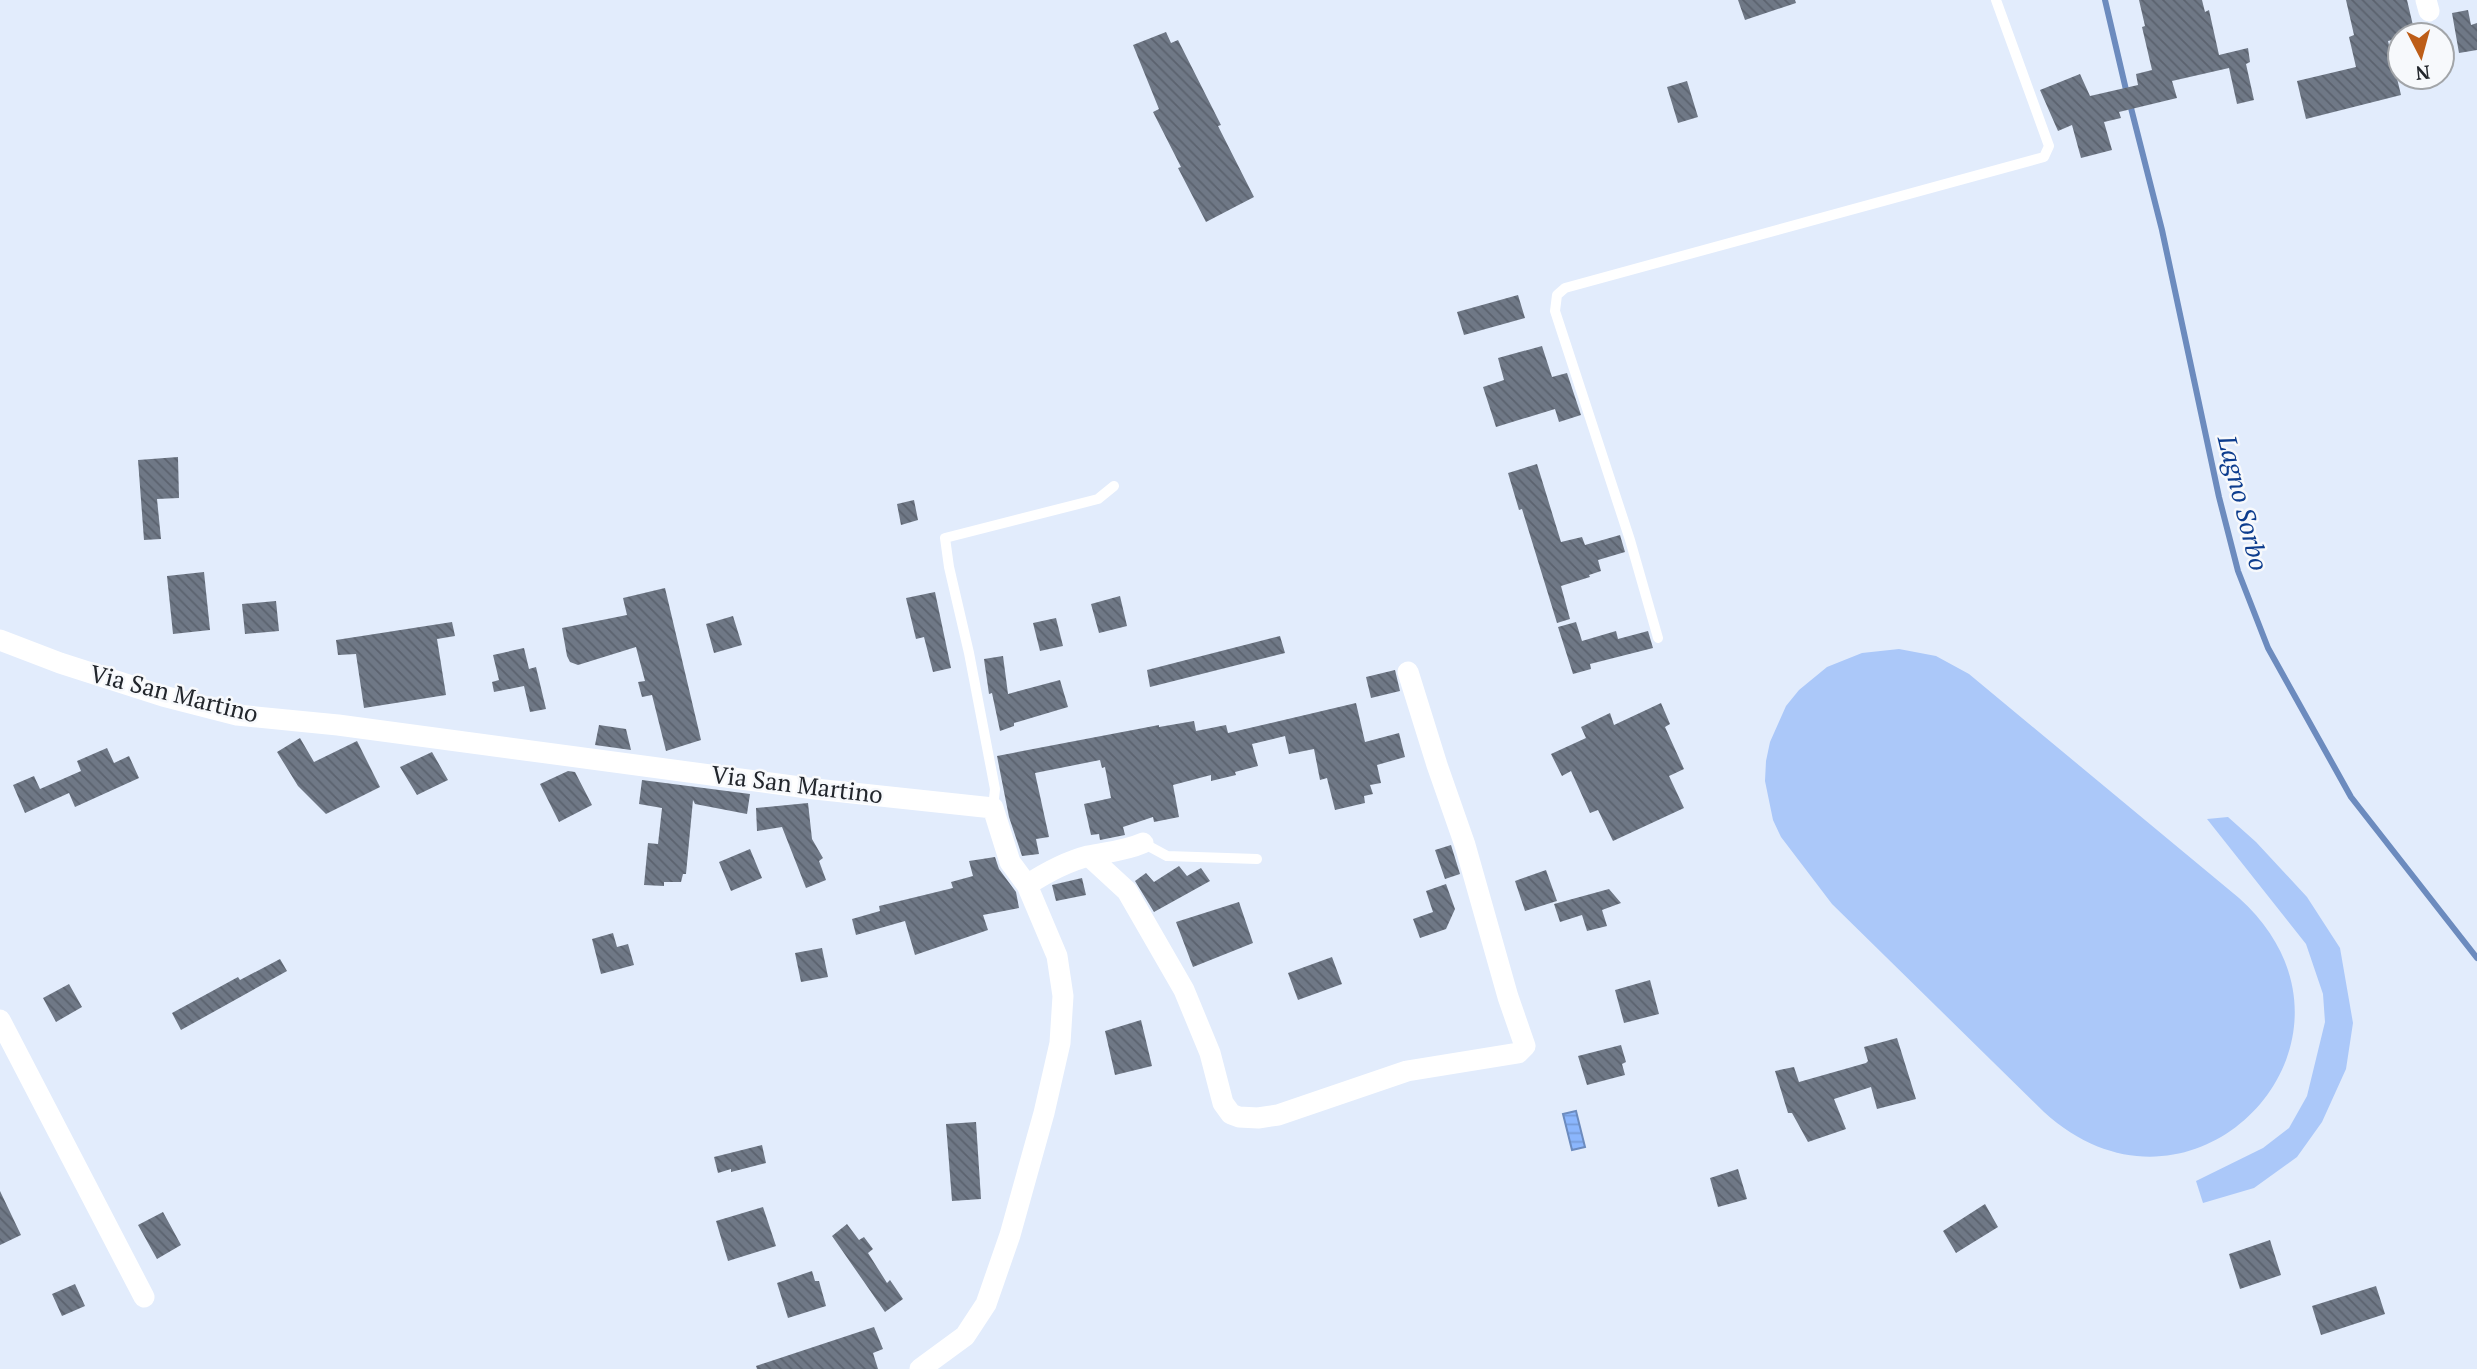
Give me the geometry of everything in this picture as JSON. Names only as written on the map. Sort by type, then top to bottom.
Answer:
[{"type":"street","name":"Via San Martino","points":[[0,640],[60,663],[163,696],[237,715],[379,731],[815,789],[993,808]]},
{"type":"street","points":[[1089,856],[1127,891],[1184,990],[1210,1053],[1223,1103],[1231,1114],[1258,1118],[1278,1115],[1406,1071],[1518,1053],[1525,1045],[1508,997],[1465,845],[1408,673]]},
{"type":"street","points":[[920,1369],[965,1336],[986,1304],[1010,1235],[1060,1044],[1063,996],[1057,956],[1027,885],[1010,862],[993,808]]},
{"type":"street","points":[[1027,885],[1059,865],[1089,856],[1128,850],[1143,843]]},
{"type":"street","points":[[0,1020],[144,1297]]},
{"type":"lane","points":[[1658,638],[1630,540],[1555,311],[1557,295],[1565,288],[2044,157],[2049,146],[1996,0]]},
{"type":"lane","points":[[993,808],[995,789],[969,653],[949,567],[946,538],[1098,499],[1114,486]]},
{"type":"lane","points":[[1143,843],[1167,856],[1257,859]]},
{"type":"shaded area","points":[[1899,649],[1936,656],[1969,674],[2239,898],[2281,953],[2295,1009],[2285,1063],[2256,1109],[2213,1142],[2160,1156],[2102,1148],[2044,1112],[1832,904],[1781,837],[1773,820],[1765,781],[1770,742],[1786,706],[1799,690],[1827,667],[1862,653]]},
{"type":"shaded area","points":[[2228,817],[2256,842],[2307,897],[2340,948],[2353,1023],[2346,1069],[2322,1122],[2297,1157],[2254,1188],[2203,1203],[2196,1181],[2263,1148],[2289,1128],[2307,1096],[2325,1022],[2323,994],[2306,944],[2207,819]]},
{"type":"shaded area","points":[[1576,1111],[1585,1147],[1572,1150],[1563,1114]]},
{"type":"building","points":[[1738,0],[1795,0],[1796,3],[1745,20]]},
{"type":"building","points":[[2139,0],[2202,0],[2205,12],[2209,10],[2219,55],[2248,48],[2250,62],[2246,64],[2254,100],[2237,104],[2229,68],[2172,81],[2177,98],[2119,112],[2121,118],[2104,122],[2112,150],[2081,158],[2072,125],[2058,131],[2040,90],[2080,74],[2090,96],[2138,85],[2136,74],[2152,70]]},
{"type":"building","points":[[2346,0],[2407,0],[2412,21],[2386,21],[2386,91],[2400,91],[2401,95],[2306,119],[2297,81],[2356,67],[2349,37],[2354,35]]},
{"type":"building","points":[[2468,10],[2471,25],[2477,23],[2477,50],[2459,53],[2456,21],[2453,21],[2452,13]]},
{"type":"building","points":[[1166,32],[1171,43],[1178,40],[1254,197],[1206,222],[1153,112],[1159,109],[1133,45]]},
{"type":"building","points":[[1687,81],[1698,117],[1678,123],[1667,87]]},
{"type":"building","points":[[1518,295],[1525,318],[1464,335],[1457,312]]},
{"type":"building","points":[[1542,346],[1552,377],[1567,373],[1581,415],[1559,422],[1555,409],[1496,427],[1483,387],[1504,380],[1498,358]]},
{"type":"building","points":[[178,457],[179,498],[157,499],[161,539],[144,540],[138,460]]},
{"type":"building","points":[[1537,464],[1561,542],[1582,537],[1585,545],[1620,535],[1625,552],[1598,560],[1601,571],[1589,575],[1590,577],[1561,586],[1570,619],[1557,623],[1522,509],[1519,510],[1508,473]]},
{"type":"building","points":[[914,500],[918,520],[901,525],[897,504]]},
{"type":"building","points":[[204,572],[210,630],[173,634],[167,576]]},
{"type":"building","points":[[665,588],[701,740],[666,751],[652,695],[642,697],[638,682],[645,681],[636,647],[578,665],[570,662],[567,656],[562,628],[627,615],[623,598]]},
{"type":"building","points":[[935,592],[951,668],[933,672],[924,637],[916,639],[906,598]]},
{"type":"building","points":[[1120,596],[1127,626],[1099,633],[1091,604]]},
{"type":"building","points":[[276,601],[279,631],[245,634],[242,604]]},
{"type":"building","points":[[733,616],[742,645],[714,653],[706,624]]},
{"type":"building","points":[[1056,618],[1063,646],[1040,651],[1033,623]]},
{"type":"building","points":[[452,622],[455,636],[437,639],[446,695],[364,708],[356,654],[338,655],[336,640]]},
{"type":"building","points":[[1576,622],[1582,641],[1616,631],[1618,639],[1648,631],[1653,648],[1590,664],[1591,669],[1573,674],[1558,627]]},
{"type":"building","points":[[1280,636],[1285,653],[1150,687],[1147,670]]},
{"type":"building","points":[[524,648],[529,669],[536,667],[546,709],[530,712],[524,686],[494,692],[492,682],[499,680],[493,655]]},
{"type":"building","points":[[1003,656],[1008,694],[1060,680],[1068,707],[1014,723],[1014,726],[1000,731],[992,693],[989,694],[984,659]]},
{"type":"building","points":[[1395,670],[1400,691],[1371,698],[1366,677]]},
{"type":"building","points":[[1356,703],[1365,742],[1399,733],[1405,757],[1377,765],[1381,783],[1370,785],[1373,794],[1364,796],[1365,803],[1335,810],[1327,778],[1320,780],[1314,749],[1289,754],[1285,736],[1252,744],[1258,766],[1211,781],[1211,775],[1173,785],[1179,817],[1154,822],[1153,817],[1123,827],[1125,835],[1100,840],[1099,834],[1091,835],[1084,804],[1111,798],[1105,767],[1102,768],[1100,760],[1035,773],[1049,837],[1036,839],[1039,854],[1022,856],[1009,817],[997,756],[1159,725],[1194,721],[1196,731],[1226,725],[1228,733]]},
{"type":"building","points":[[1661,703],[1670,724],[1665,727],[1684,769],[1669,776],[1684,808],[1613,841],[1598,810],[1590,813],[1571,771],[1562,776],[1551,754],[1586,738],[1581,727],[1610,713],[1614,725]]},
{"type":"building","points":[[599,725],[626,729],[631,750],[595,745]]},
{"type":"building","points":[[300,738],[314,762],[357,741],[380,787],[326,814],[298,786],[277,752]]},
{"type":"building","points":[[107,748],[114,763],[129,756],[139,778],[75,807],[69,793],[25,813],[13,785],[34,776],[40,789],[81,771],[77,761]]},
{"type":"building","points":[[432,752],[448,780],[417,795],[400,767]]},
{"type":"building","points":[[568,771],[575,772],[592,805],[559,822],[540,784]]},
{"type":"building","points":[[642,780],[750,794],[747,814],[695,804],[693,800],[686,874],[683,874],[681,882],[664,882],[664,886],[644,885],[648,843],[658,844],[662,808],[639,804]]},
{"type":"building","points":[[808,803],[812,839],[823,858],[819,861],[826,880],[806,888],[782,827],[757,831],[756,808]]},
{"type":"building","points":[[1451,845],[1460,874],[1445,879],[1435,850]]},
{"type":"building","points":[[750,849],[762,878],[731,891],[719,862]]},
{"type":"building","points":[[995,857],[999,869],[1016,892],[1019,908],[983,915],[988,930],[915,955],[905,921],[856,935],[852,919],[880,911],[879,906],[953,888],[951,882],[973,876],[969,861]]},
{"type":"building","points":[[1179,866],[1187,876],[1201,868],[1210,881],[1154,912],[1135,881],[1146,873],[1154,882]]},
{"type":"building","points":[[1546,870],[1557,901],[1525,911],[1515,881]]},
{"type":"building","points":[[1082,878],[1086,895],[1056,901],[1052,885]]},
{"type":"building","points":[[1446,884],[1455,909],[1446,929],[1420,938],[1413,919],[1433,912],[1426,891]]},
{"type":"building","points":[[1609,889],[1621,903],[1602,910],[1607,926],[1587,931],[1582,915],[1560,922],[1554,904]]},
{"type":"building","points":[[1239,902],[1253,943],[1193,967],[1176,922]]},
{"type":"building","points":[[613,933],[617,947],[628,944],[634,965],[601,974],[592,939]]},
{"type":"building","points":[[822,948],[828,977],[801,982],[795,953]]},
{"type":"building","points":[[1332,957],[1342,984],[1298,1000],[1288,973]]},
{"type":"building","points":[[280,959],[287,971],[181,1030],[172,1013],[238,977],[240,980]]},
{"type":"building","points":[[1650,980],[1659,1014],[1624,1023],[1615,990]]},
{"type":"building","points":[[69,984],[82,1007],[56,1022],[43,998]]},
{"type":"building","points":[[1141,1020],[1152,1066],[1115,1075],[1105,1031]]},
{"type":"building","points":[[1897,1038],[1916,1099],[1877,1109],[1871,1087],[1834,1099],[1846,1129],[1808,1142],[1792,1113],[1788,1113],[1775,1071],[1794,1067],[1799,1082],[1866,1063],[1868,1061],[1864,1047]]},
{"type":"building","points":[[1621,1045],[1626,1062],[1622,1064],[1625,1075],[1587,1085],[1578,1056]]},
{"type":"building","points":[[976,1122],[981,1199],[952,1201],[946,1124]]},
{"type":"building","points":[[762,1145],[766,1163],[718,1173],[714,1157]]},
{"type":"building","points":[[1738,1169],[1747,1199],[1718,1207],[1710,1178]]},
{"type":"building","points":[[0,1191],[21,1235],[0,1245]]},
{"type":"building","points":[[1985,1204],[1998,1227],[1956,1253],[1943,1231]]},
{"type":"building","points":[[763,1207],[776,1246],[728,1261],[716,1221]]},
{"type":"building","points":[[163,1212],[181,1245],[157,1259],[138,1225]]},
{"type":"building","points":[[847,1224],[859,1240],[864,1237],[873,1249],[868,1253],[887,1283],[890,1280],[903,1299],[885,1312],[832,1236]]},
{"type":"building","points":[[2270,1240],[2281,1275],[2240,1289],[2229,1254]]},
{"type":"building","points":[[812,1271],[815,1281],[819,1281],[826,1306],[788,1318],[777,1283]]},
{"type":"building","points":[[75,1284],[85,1306],[62,1316],[52,1294]]},
{"type":"building","points":[[2376,1286],[2385,1314],[2321,1335],[2312,1306]]},
{"type":"building","points":[[874,1327],[883,1349],[873,1353],[878,1369],[757,1369],[756,1366]]},
{"type":"waterway","name":"Lagno Sorbo","points":[[2105,0],[2127,94]]},
{"type":"waterway","name":"Lagno Sorbo","points":[[2130,104],[2162,230],[2219,497],[2238,571],[2268,648],[2351,797],[2477,958]]}]
